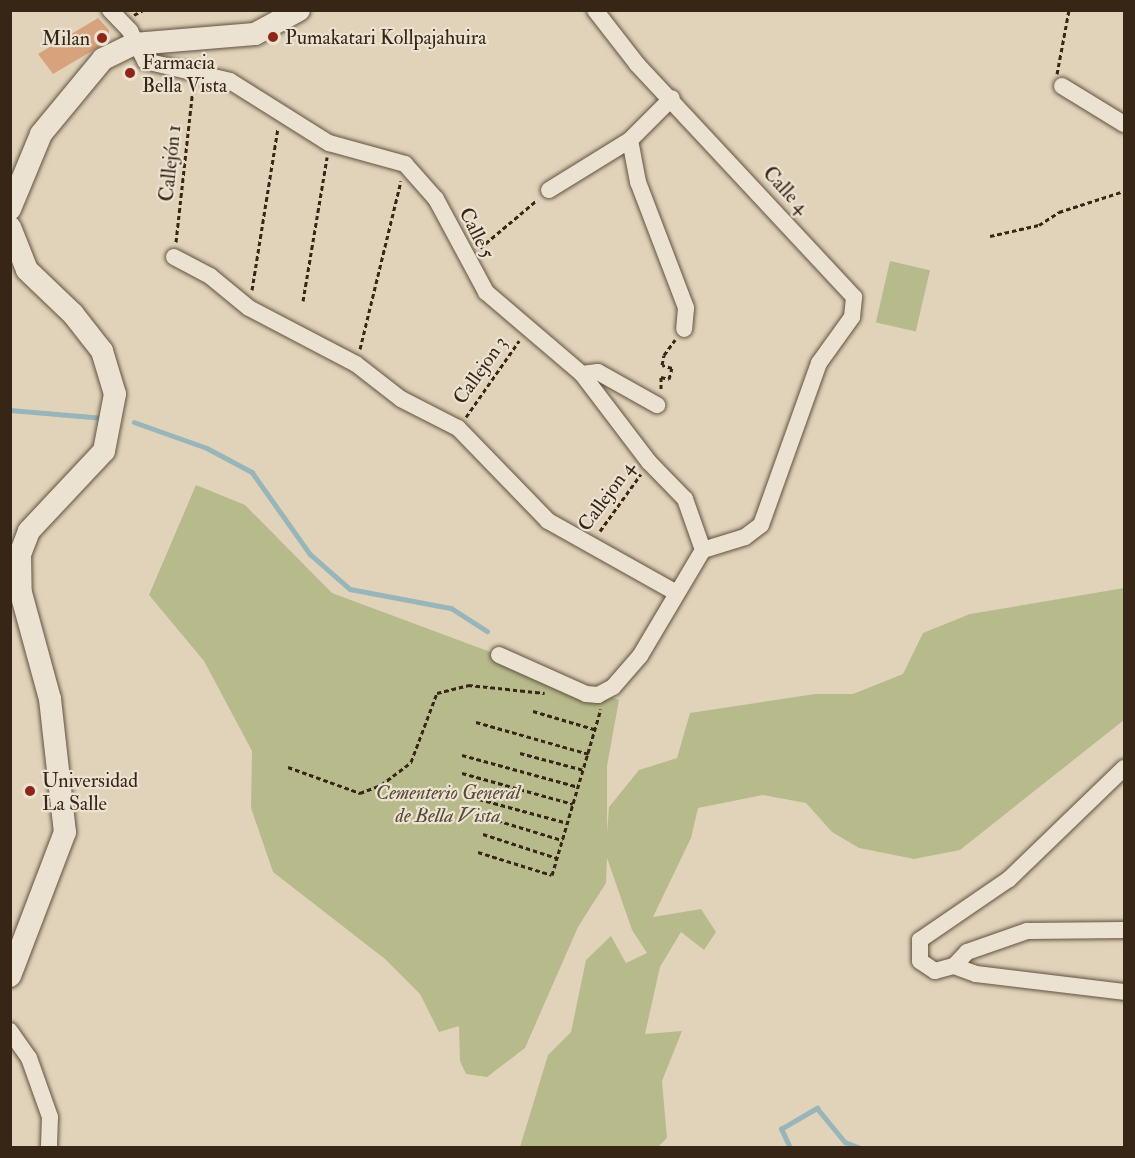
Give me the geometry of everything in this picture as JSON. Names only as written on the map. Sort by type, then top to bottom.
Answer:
[{"type":"main road","points":[[10,209],[26,162],[57,111],[103,59],[134,44],[229,39],[282,23],[299,10]]},
{"type":"main road","points":[[10,227],[27,270],[97,344],[109,363],[115,394],[104,451],[30,531],[20,554],[21,593],[50,699],[65,832],[10,976]]},
{"type":"street","points":[[110,10],[145,61],[230,81],[329,143],[405,164]]},
{"type":"street","name":"Calle 4","points":[[595,10],[854,297],[852,317],[819,363],[761,525],[745,537],[703,550]]},
{"type":"street","points":[[1062,86],[1125,124]]},
{"type":"street","points":[[549,190],[630,140],[672,98]]},
{"type":"street","points":[[630,140],[638,182],[686,308],[684,329]]},
{"type":"street","name":"Calle 5","points":[[405,164],[436,199],[464,260],[486,292],[527,330],[582,374],[649,462],[685,499],[703,550]]},
{"type":"street","points":[[174,258],[210,276],[249,308],[356,364],[401,399],[458,428],[548,521],[588,548],[675,592]]},
{"type":"street","points":[[582,374],[598,372],[657,405]]},
{"type":"street","points":[[499,655],[586,694],[605,693],[640,656],[675,592],[703,550]]},
{"type":"street","points":[[1125,768],[1009,879],[920,940],[920,961],[935,971],[954,966],[967,952],[1027,931],[1125,930]]},
{"type":"street","points":[[954,966],[976,974],[1125,992]]},
{"type":"street","points":[[10,1030],[29,1058],[50,1117],[49,1148]]},
{"type":"path","points":[[1062,86],[1054,67],[1069,10]]},
{"type":"path","name":"Callejón 1","points":[[174,258],[195,71]]},
{"type":"path","points":[[249,308],[280,114]]},
{"type":"path","points":[[303,301],[329,143]]},
{"type":"path","points":[[356,364],[405,164]]},
{"type":"path","points":[[464,260],[549,190]]},
{"type":"path","points":[[990,236],[1039,225],[1059,212],[1125,191]]},
{"type":"path","points":[[657,405],[660,377],[669,379],[672,368],[662,365],[663,355],[684,329]]},
{"type":"path","name":"Callejon 3","points":[[458,428],[527,330]]},
{"type":"path","name":"Callejon 4","points":[[588,548],[649,462]]},
{"type":"path","points":[[288,767],[360,793],[381,785],[411,762],[437,693],[468,686],[550,693]]},
{"type":"path","points":[[478,852],[552,875],[597,730],[605,693]]},
{"type":"path","points":[[534,711],[597,730]]},
{"type":"path","points":[[476,722],[589,754]]},
{"type":"path","points":[[520,753],[584,770]]},
{"type":"path","points":[[462,755],[579,787]]},
{"type":"path","points":[[462,773],[573,804]]},
{"type":"path","points":[[479,799],[568,823]]},
{"type":"path","points":[[483,816],[562,840]]},
{"type":"path","points":[[483,834],[557,858]]},
{"type":"green space","points":[[890,261],[930,270],[916,332],[876,322]]},
{"type":"green space","name":"Cementerio General de Bella Vista","points":[[196,485],[245,505],[332,593],[619,700],[607,766],[607,833],[609,807],[639,770],[677,758],[690,713],[815,694],[853,694],[903,674],[923,633],[970,614],[1124,588],[1124,720],[960,850],[914,859],[859,848],[832,832],[806,803],[763,795],[698,808],[691,838],[653,917],[701,909],[716,932],[704,950],[681,932],[660,967],[645,1034],[682,1031],[662,1081],[667,1138],[658,1147],[520,1147],[548,1055],[571,1032],[586,960],[611,936],[626,963],[647,953],[632,930],[607,858],[606,883],[578,927],[525,1048],[487,1077],[466,1074],[460,1061],[459,1026],[439,1032],[420,994],[385,959],[273,872],[251,808],[252,751],[204,661],[149,595]]},
{"type":"building","points":[[98,18],[109,30],[109,41],[53,74],[38,54]]},
{"type":"waterway","points":[[10,410],[104,418]]},
{"type":"waterway","points":[[134,422],[207,448],[252,472],[310,554],[350,589],[451,608],[487,631]]},
{"type":"waterway","points":[[790,1148],[781,1129],[817,1108],[845,1142],[861,1148]]},
{"type":"place","name":"Pumakatari Kollpajahuira","points":[[273,37]]},
{"type":"place","name":"Milan","points":[[102,38]]},
{"type":"place","name":"Farmacia Bella Vista","points":[[130,73]]},
{"type":"place","name":"Universidad La Salle","points":[[30,791]]}]
